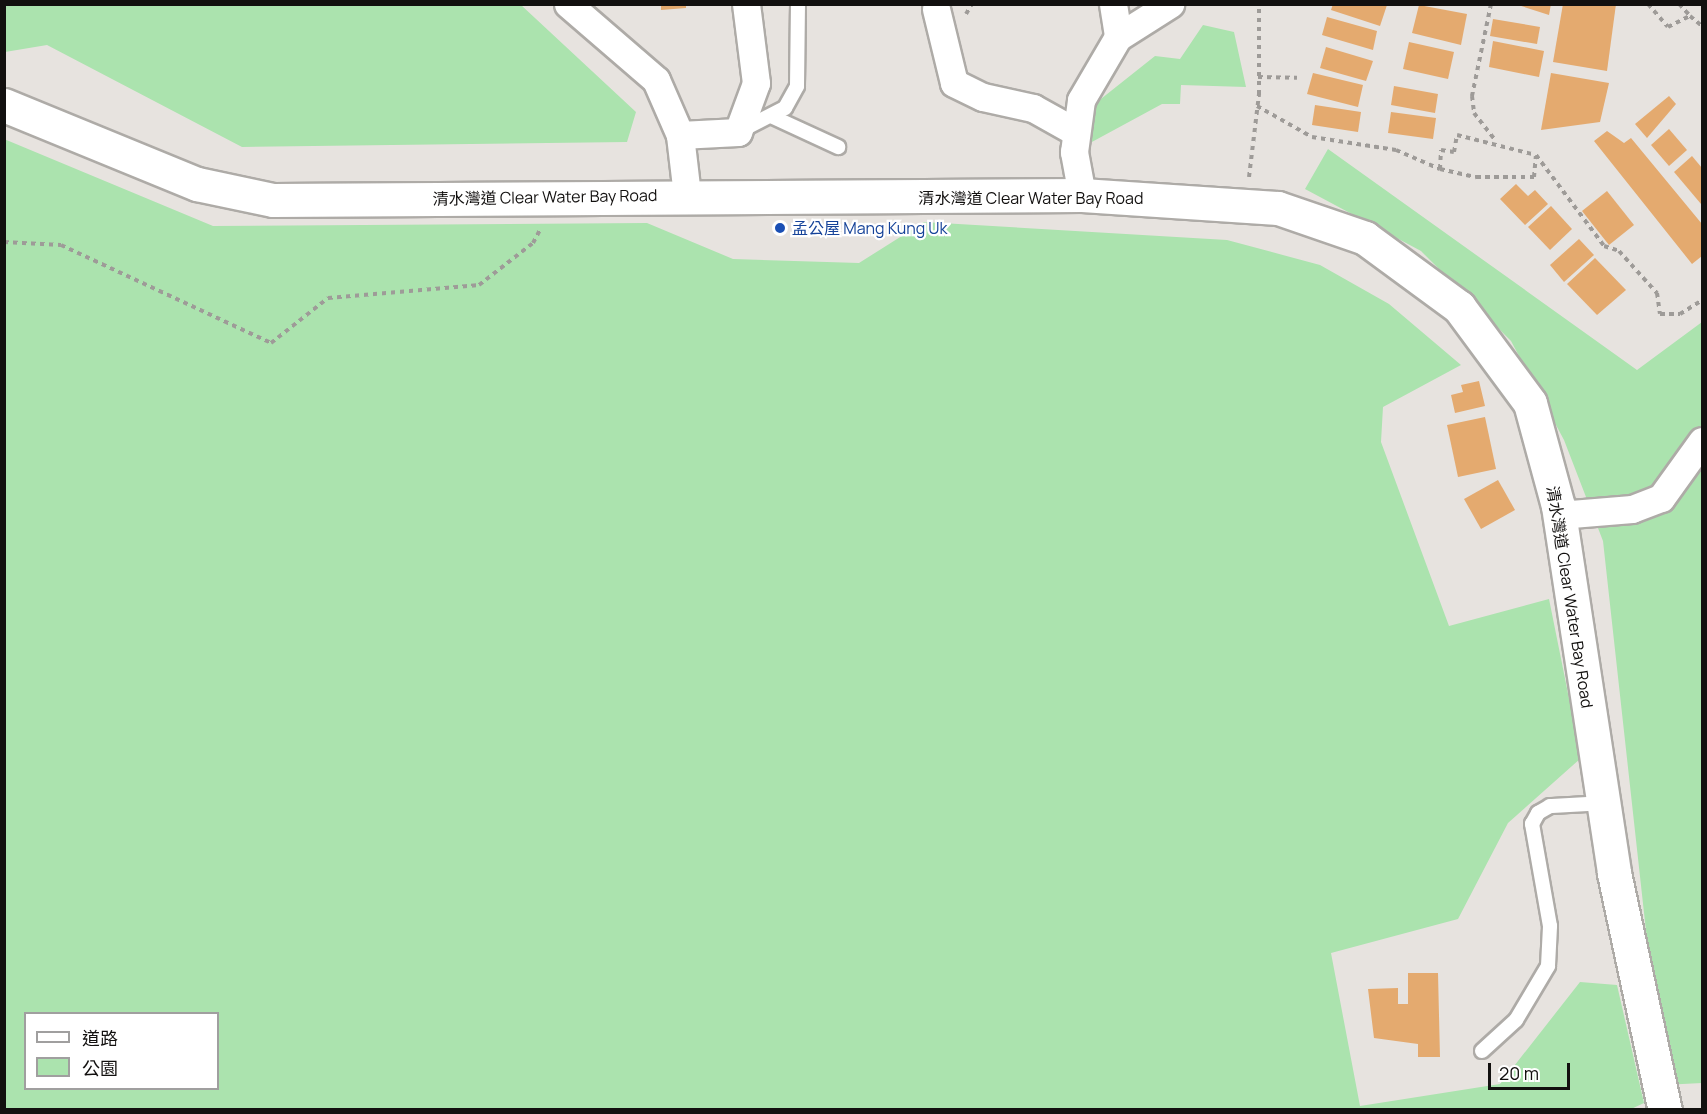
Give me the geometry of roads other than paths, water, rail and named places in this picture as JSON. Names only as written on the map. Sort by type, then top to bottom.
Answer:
[{"type":"main road","name":"清水灣道 Clear Water Bay Road","points":[[4,105],[197,184],[273,200],[687,195],[1082,195],[1245,204],[1278,208],[1365,238],[1459,307],[1530,403],[1559,515],[1603,803],[1665,1110]]},
{"type":"street","points":[[568,4],[656,80],[680,135],[687,195]]},
{"type":"street","points":[[680,135],[738,132],[756,83],[746,4]]},
{"type":"street","points":[[1113,4],[1118,37]]},
{"type":"street","points":[[1082,195],[1076,132],[1081,100],[1118,37],[1170,4]]},
{"type":"street","points":[[936,9],[954,83],[983,97],[1033,108],[1076,132]]},
{"type":"street","points":[[1559,515],[1632,509],[1661,498],[1702,441]]},
{"type":"lane","points":[[738,132],[772,117],[785,108],[797,86],[798,4]]},
{"type":"lane","points":[[772,117],[837,147]]},
{"type":"lane","points":[[1482,1051],[1516,1020],[1548,966],[1550,926],[1531,839],[1538,813],[1550,806],[1603,803]]},
{"type":"place","name":"孟公屋 Mang Kung Uk","points":[[780,228]]}]
